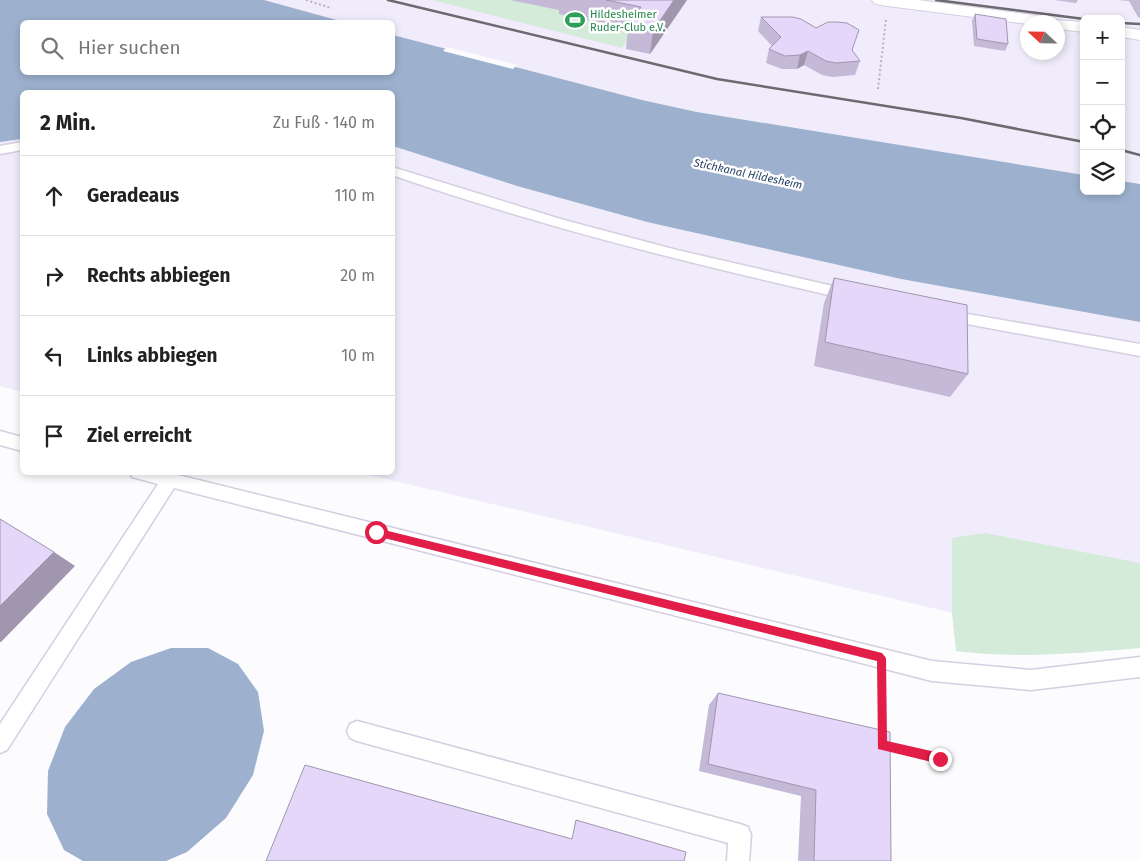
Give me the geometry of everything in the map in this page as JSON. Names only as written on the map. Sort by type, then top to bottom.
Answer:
[{"type":"street","points":[[884,1],[1020,18]]},
{"type":"street","points":[[1065,25],[1080,27]]},
{"type":"street","points":[[1125,33],[1140,35]]},
{"type":"lane","points":[[0,150],[20,146]]},
{"type":"lane","points":[[395,171],[540,218],[694,260],[865,298]]},
{"type":"lane","points":[[932,312],[1140,350]]},
{"type":"lane","points":[[0,438],[20,443]]},
{"type":"lane","points":[[150,475],[932,671],[1031,680],[1140,667]]},
{"type":"lane","points":[[0,743],[170,480]]},
{"type":"lane","points":[[357,731],[740,835],[738,861]]},
{"type":"path","points":[[306,0],[331,8]]},
{"type":"path","points":[[878,89],[884,1]]},
{"type":"path","points":[[882,658],[882,736]]},
{"type":"path","points":[[882,745],[940,759]]},
{"type":"shaded area","points":[[264,0],[1140,0],[1140,184],[1125,182],[1125,15],[1080,15],[1080,174],[698,112],[642,100],[395,36],[395,20],[337,20]]},
{"type":"shaded area","points":[[20,139],[20,391],[0,386],[0,142]]},
{"type":"shaded area","points":[[395,147],[517,186],[647,222],[901,279],[1140,322],[1140,638],[987,621],[369,475],[395,475]]},
{"type":"green space","name":"Hildesheimer Ruder-Club e.V.","points":[[432,0],[654,0],[622,48]]},
{"type":"green space","points":[[985,533],[1140,563],[1140,648],[1025,655],[956,651],[952,613],[952,538]]},
{"type":"water","name":"Stichkanal Hildesheim","points":[[0,0],[264,0],[337,20],[20,20],[20,75],[395,75],[395,36],[642,100],[697,112],[1080,174],[1080,195],[1125,195],[1125,182],[1140,184],[1140,322],[901,279],[647,222],[517,186],[395,147],[395,90],[20,90],[20,139],[0,142]]},
{"type":"water","points":[[171,648],[208,648],[238,664],[258,692],[264,731],[253,775],[226,818],[187,852],[166,861],[83,861],[64,850],[47,814],[48,771],[65,727],[94,689],[131,662]]},
{"type":"pier","points":[[447,47],[517,65],[513,69],[443,51]]},
{"type":"building","points":[[606,0],[674,0],[653,31],[628,26],[641,7]]},
{"type":"building","points":[[975,14],[1006,19],[1008,44],[977,39]]},
{"type":"building","points":[[761,17],[792,17],[801,19],[816,28],[828,22],[847,23],[859,30],[852,50],[860,61],[836,63],[826,61],[808,51],[800,55],[785,56],[769,49],[781,37]]},
{"type":"building","points":[[834,278],[967,305],[968,374],[825,342]]},
{"type":"building","points":[[0,519],[54,552],[0,606]]},
{"type":"building","points":[[718,693],[890,732],[891,861],[814,861],[816,790],[708,764]]},
{"type":"building","points":[[305,765],[572,839],[576,820],[686,852],[684,861],[266,861]]},
{"type":"railway","points":[[388,0],[717,79],[961,118],[1080,141]]},
{"type":"railway","points":[[936,0],[1080,18]]},
{"type":"railway","points":[[1125,23],[1140,24]]},
{"type":"railway","points":[[1125,151],[1140,155]]},
{"type":"place","name":"Hildesheimer Ruder-Club e.V.","points":[[575,20]]},
{"type":"route","points":[[376,532],[882,658],[882,745],[940,759]]}]
